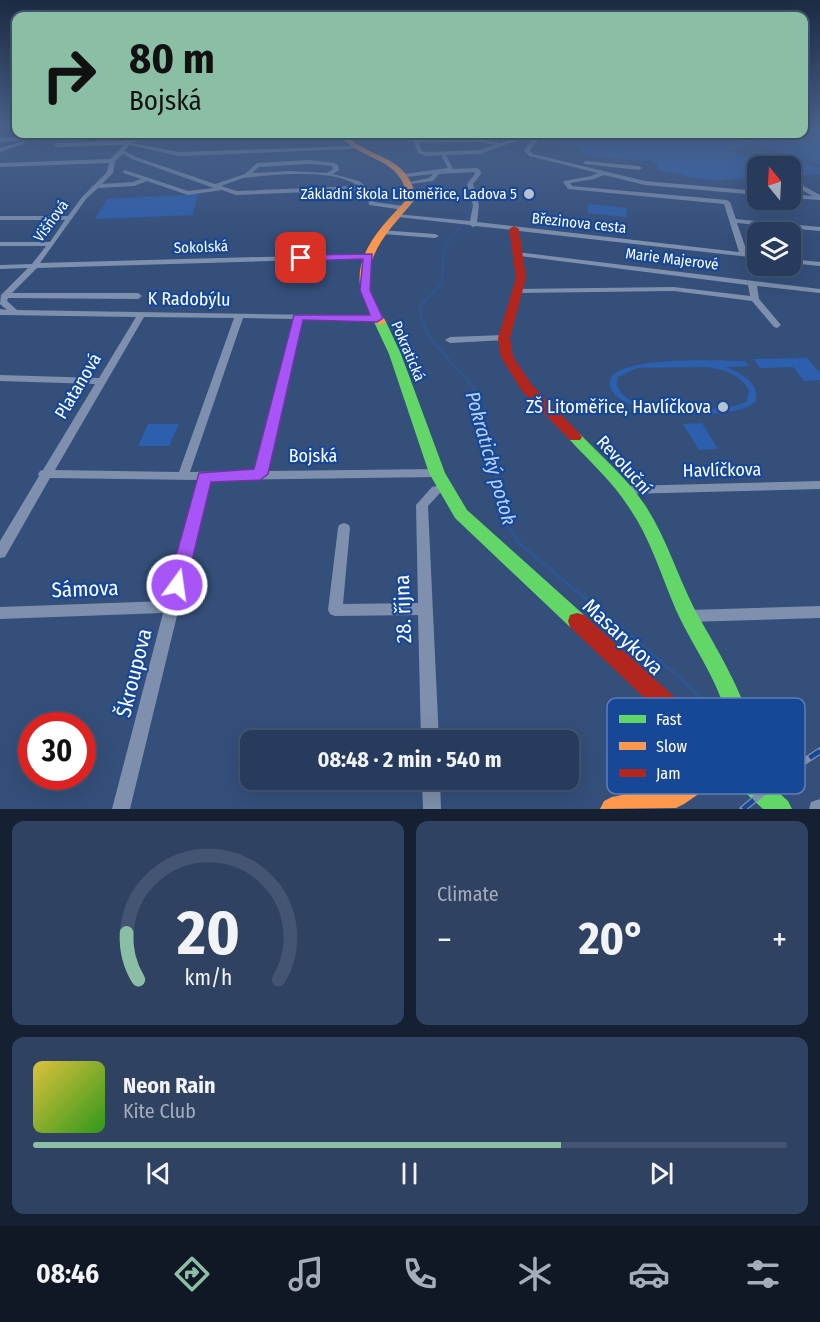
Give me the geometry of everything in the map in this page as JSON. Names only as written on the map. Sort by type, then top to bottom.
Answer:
[{"type":"street","name":"Višňová","points":[[5,295],[52,244],[96,186],[110,172],[111,165]]},
{"type":"street","points":[[155,165],[236,193],[366,189]]},
{"type":"street","points":[[246,176],[257,165],[261,165]]},
{"type":"street","points":[[329,174],[336,170],[333,165]]},
{"type":"street","points":[[391,165],[409,179],[431,180],[436,174],[473,170],[478,174],[470,184],[476,205],[473,225]]},
{"type":"street","points":[[449,165],[451,168],[449,171]]},
{"type":"street","points":[[570,165],[645,183],[747,192]]},
{"type":"street","points":[[604,165],[639,168]]},
{"type":"street","points":[[125,172],[188,193],[224,188]]},
{"type":"street","points":[[603,173],[592,178],[566,182],[570,188],[578,190],[602,189],[727,202],[744,255]]},
{"type":"street","points":[[217,185],[246,176],[329,174],[349,177],[366,189]]},
{"type":"street","points":[[96,186],[134,184],[148,179]]},
{"type":"street","name":"Pokratická","points":[[409,179],[412,198],[383,232],[368,256],[365,290],[395,354],[444,488]]},
{"type":"street","points":[[801,187],[820,198]]},
{"type":"street","name":"Březinova cesta","points":[[366,189],[370,192],[371,204],[473,225],[747,255]]},
{"type":"street","points":[[716,190],[747,189]]},
{"type":"street","points":[[801,197],[820,198]]},
{"type":"street","points":[[0,218],[71,218]]},
{"type":"street","points":[[735,222],[820,230]]},
{"type":"street","name":"Revoluční","points":[[514,229],[520,254],[521,278],[504,338],[507,357],[517,377],[625,490],[640,510],[688,616],[731,698]]},
{"type":"street","points":[[383,232],[435,236]]},
{"type":"street","points":[[0,244],[52,244]]},
{"type":"street","name":"Marie Majerové","points":[[520,254],[820,291]]},
{"type":"street","name":"Sokolská","points":[[0,267],[256,255],[368,256]]},
{"type":"street","points":[[801,262],[820,264]]},
{"type":"street","points":[[752,283],[755,299],[777,325]]},
{"type":"street","points":[[516,291],[674,289],[755,299]]},
{"type":"street","points":[[15,312],[4,303],[5,295],[138,296]]},
{"type":"street","name":"K Radobýlu","points":[[0,312],[377,318]]},
{"type":"street","name":"Platanová","points":[[0,553],[44,474],[141,315]]},
{"type":"street","points":[[183,476],[239,317]]},
{"type":"street","points":[[260,474],[298,317]]},
{"type":"street","points":[[450,340],[504,338]]},
{"type":"street","points":[[0,378],[100,381]]},
{"type":"street","name":"Bojská","points":[[44,474],[205,476],[437,472]]},
{"type":"street","name":"Škroupova","points":[[122,809],[205,476]]},
{"type":"street","name":"Havlíčkova","points":[[625,490],[820,485]]},
{"type":"street","name":"28. října","points":[[430,730],[422,505],[436,490],[444,488]]},
{"type":"street","name":"Masarykova","points":[[444,488],[461,514],[658,698]]},
{"type":"street","points":[[344,528],[335,610],[425,609]]},
{"type":"street","name":"Sámova","points":[[0,613],[172,607]]},
{"type":"street","points":[[688,616],[820,612]]},
{"type":"street","points":[[431,790],[432,809]]},
{"type":"street","points":[[612,809],[679,794]]},
{"type":"street","name":"Masarykova","points":[[763,794],[780,809]]},
{"type":"shaded area","points":[[658,165],[747,165],[747,178],[714,180],[658,170]]},
{"type":"shaded area","points":[[801,165],[820,168],[820,174],[801,175]]},
{"type":"shaded area","points":[[199,194],[192,215],[95,219],[107,199]]},
{"type":"shaded area","points":[[589,204],[627,208],[626,217],[587,213]]},
{"type":"shaded area","points":[[807,358],[820,373],[820,380],[804,381],[793,367],[760,368],[753,359]]},
{"type":"shaded area","points":[[690,360],[745,361],[749,366],[726,367],[752,383],[755,388],[756,401],[729,412],[683,414],[659,412],[637,407],[621,399],[611,389],[611,377],[622,369],[641,364]],"holes":[[[637,368],[709,368],[729,372],[740,379],[749,390],[747,401],[739,405],[713,409],[654,409],[628,399],[617,385],[618,377]]]},
{"type":"shaded area","points":[[702,423],[718,449],[699,450],[683,424]]},
{"type":"shaded area","points":[[148,424],[179,424],[169,446],[138,446]]},
{"type":"waterway","name":"Pokratický potok","points":[[472,204],[467,184],[471,178],[471,167],[475,165]]},
{"type":"waterway","name":"Pokratický potok","points":[[424,303],[442,282],[444,248],[473,209],[471,202]]},
{"type":"waterway","name":"Pokratický potok","points":[[425,301],[420,307],[426,330],[474,389],[480,403],[485,430]]},
{"type":"waterway","name":"Pokratický potok","points":[[485,429],[507,525],[520,544],[582,596]]},
{"type":"waterway","name":"Pokratický potok","points":[[580,594],[701,698]]},
{"type":"railway","points":[[805,761],[820,751]]},
{"type":"railway","points":[[743,809],[761,794]]},
{"type":"traffic: fast","points":[[380,322],[395,354],[437,473],[461,514],[577,621]]},
{"type":"traffic: fast","points":[[575,437],[625,490],[639,509],[695,630],[731,698]]},
{"type":"traffic: fast","points":[[764,794],[780,809]]},
{"type":"traffic: slow","points":[[380,322],[366,292],[365,266],[377,240],[412,198],[409,184],[403,174],[392,165]]},
{"type":"traffic: slow","points":[[612,809],[679,794]]},
{"type":"traffic: jam","points":[[514,229],[521,278],[504,338],[507,357],[527,388],[575,437]]},
{"type":"traffic: jam","points":[[577,621],[660,698]]},
{"type":"place","name":"Základní škola Litoměřice, Ladova 5","points":[[529,194]]},
{"type":"place","name":"ZŠ Litoměřice, Havlíčkova","points":[[723,407]]},
{"type":"route","points":[[177,585],[205,476],[260,474],[298,317],[377,318],[365,290],[368,256],[301,258]]}]
